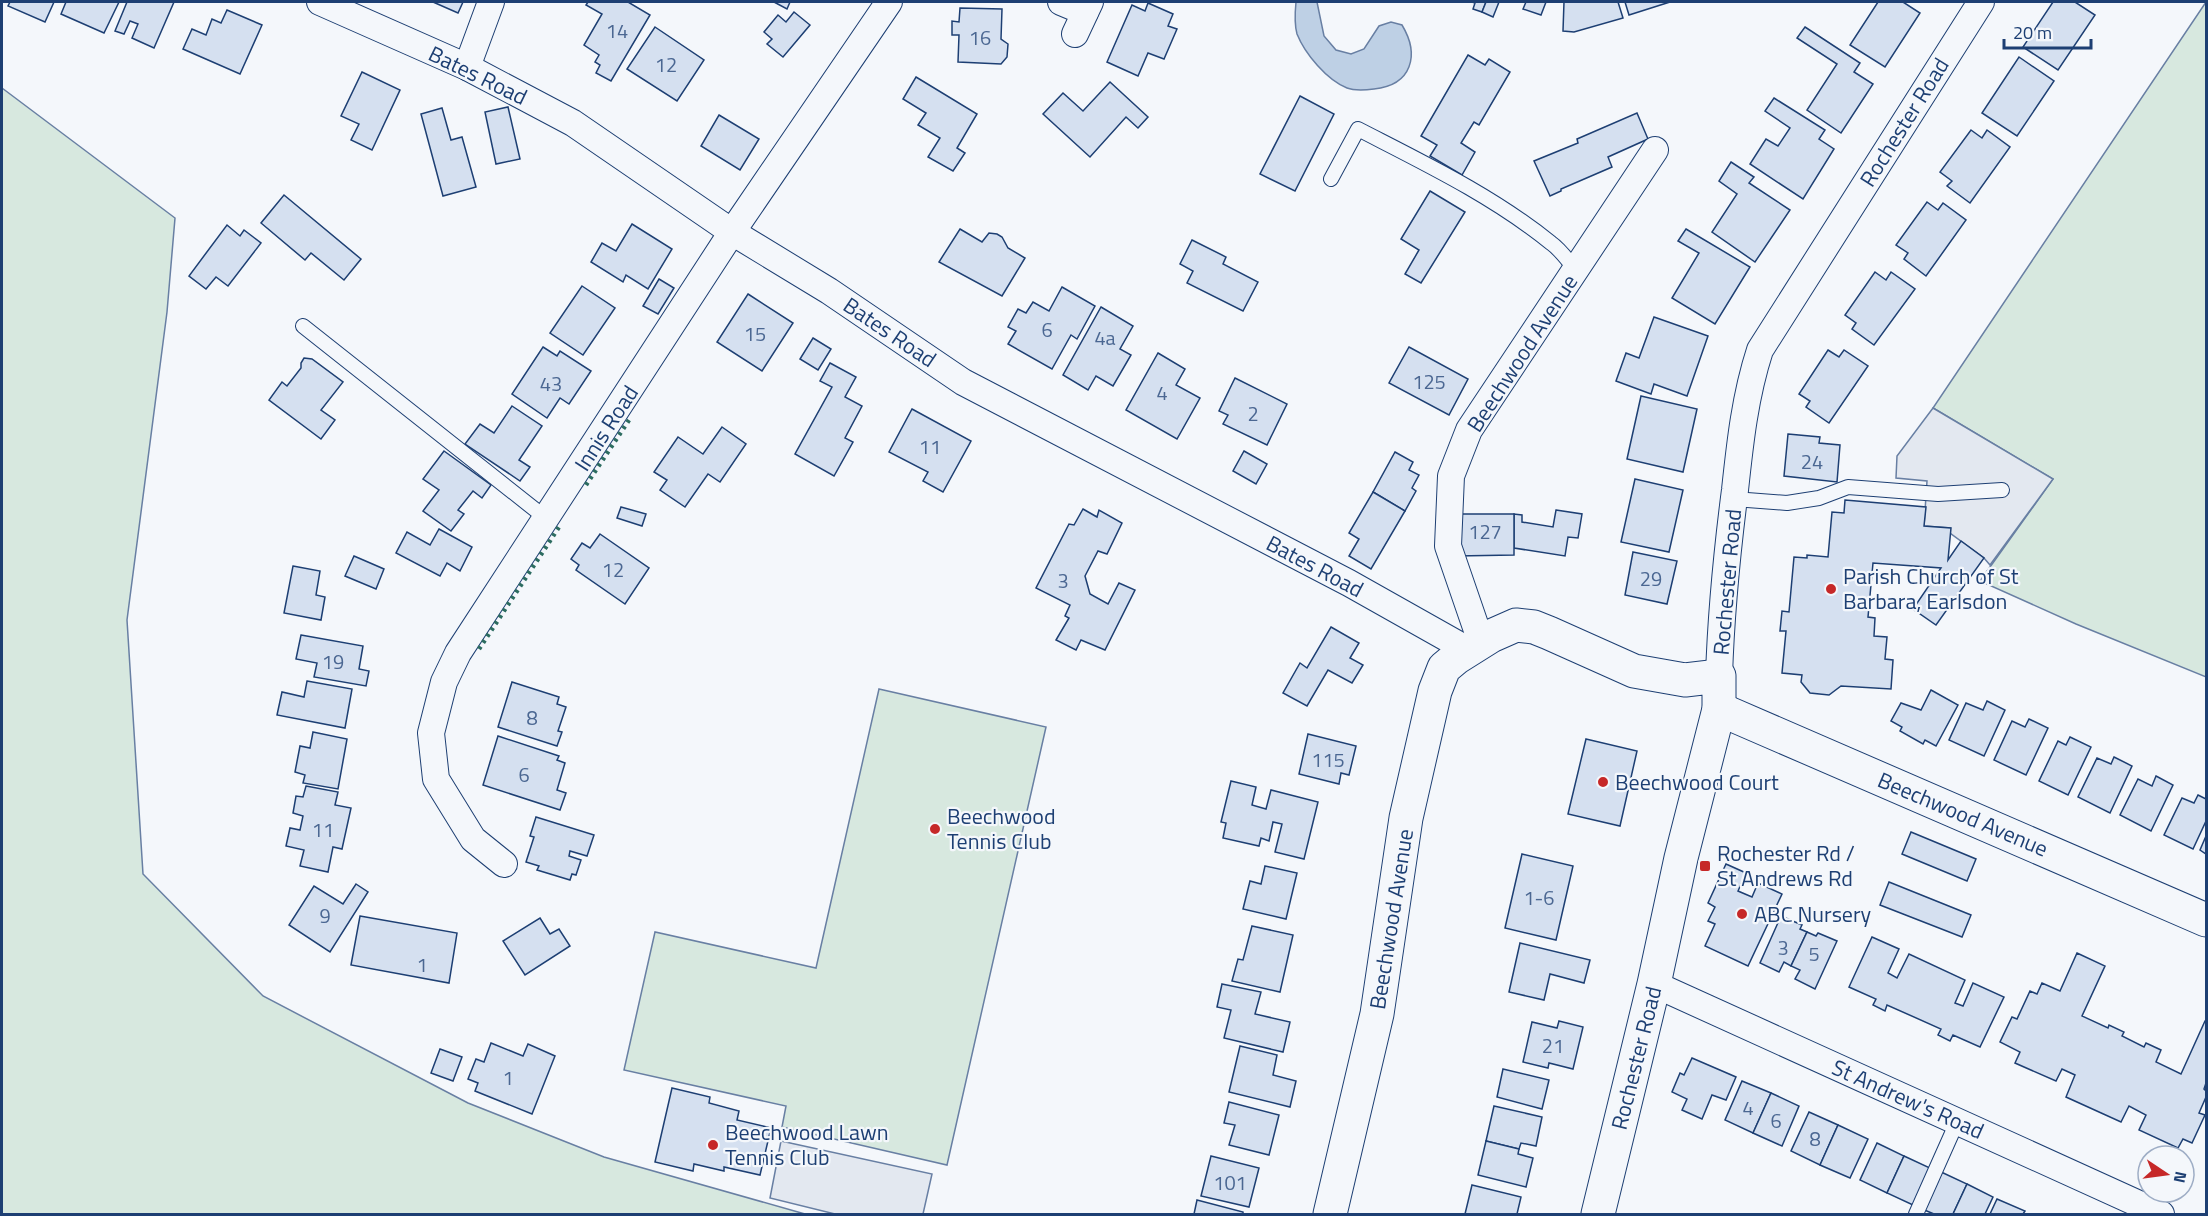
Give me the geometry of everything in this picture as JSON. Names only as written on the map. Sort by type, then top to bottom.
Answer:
[{"type":"street","name":"Bates Road","points":[[320,2],[467,67],[573,123],[732,232],[829,291],[963,382],[1338,578],[1475,646]]},
{"type":"street","points":[[467,67],[491,2]]},
{"type":"street","name":"Innis Road","points":[[504,864],[473,839],[436,779],[431,733],[444,682],[458,653],[732,232],[889,2]]},
{"type":"street","points":[[1061,2],[1084,16]]},
{"type":"street","name":"Rochester Road","points":[[1598,1215],[1719,709],[1725,568],[1742,428],[1752,374],[1760,350],[1981,2]]},
{"type":"street","name":"Beechwood Avenue","points":[[1330,1215],[1377,1014],[1475,646],[1448,546],[1451,476],[1469,430],[1655,150]]},
{"type":"street","points":[[1475,646],[1502,630],[1516,625],[1534,627],[1634,671],[1685,680],[1719,676]]},
{"type":"street","name":"Beechwood Avenue","points":[[1719,709],[2206,920]]},
{"type":"street","name":"St Andrew's Road","points":[[1654,984],[2161,1215]]},
{"type":"lane","points":[[1331,179],[1358,129],[1429,166],[1504,210],[1553,244],[1576,270]]},
{"type":"lane","points":[[303,326],[547,519]]},
{"type":"lane","points":[[1734,499],[1787,503],[1819,498],[1848,487],[1938,494],[2002,490]]},
{"type":"lane","points":[[1916,1215],[1957,1122]]},
{"type":"shaded area","points":[[2206,2],[2206,677],[2076,624],[1980,581],[2053,479],[1933,408]]},
{"type":"shaded area","points":[[2,88],[175,218],[167,312],[127,620],[143,874],[263,996],[468,1103],[604,1157],[805,1214],[2,1214]]},
{"type":"shaded area","points":[[1933,408],[2053,479],[1990,565],[1950,533],[1950,528],[1924,526],[1927,481],[1896,478],[1897,456]]},
{"type":"shaded area","name":"Beechwood Tennis Club","points":[[879,689],[1046,727],[947,1165],[782,1127],[786,1106],[624,1070],[655,932],[816,968]]},
{"type":"shaded area","points":[[781,1141],[932,1174],[923,1214],[835,1214],[770,1198]]},
{"type":"water","points":[[1296,2],[1317,2],[1324,36],[1336,50],[1351,54],[1364,49],[1379,26],[1391,22],[1402,25],[1411,47],[1409,67],[1397,82],[1387,86],[1353,90],[1339,84],[1318,66],[1301,42],[1295,26]]},
{"type":"building","points":[[10,2],[54,2],[45,22],[8,6]]},
{"type":"building","points":[[66,2],[119,2],[104,33],[61,14]]},
{"type":"building","points":[[127,2],[174,2],[154,48],[132,38],[138,24],[130,21],[124,34],[115,31]]},
{"type":"building","points":[[433,2],[463,2],[458,13]]},
{"type":"building","points":[[588,2],[628,2],[650,15],[611,81],[596,73],[600,65],[595,62],[599,55],[584,45],[602,14],[586,5]]},
{"type":"building","points":[[774,2],[790,2],[787,9]]},
{"type":"building","points":[[1472,2],[1486,2],[1482,12],[1473,9],[1475,3]]},
{"type":"building","points":[[1486,2],[1499,2],[1493,17],[1482,12]]},
{"type":"building","points":[[1526,2],[1546,2],[1541,15],[1523,9]]},
{"type":"building","points":[[1564,2],[1618,2],[1623,18],[1574,32],[1563,31]]},
{"type":"building","points":[[1625,2],[1670,2],[1629,15]]},
{"type":"building","points":[[1878,2],[1903,2],[1920,13],[1885,67],[1850,45]]},
{"type":"building","points":[[2053,2],[2075,2],[2095,15],[2058,70],[2023,47]]},
{"type":"building","points":[[1148,3],[1173,14],[1168,26],[1177,29],[1164,59],[1148,53],[1138,76],[1107,62],[1132,5],[1145,11]]},
{"type":"building","points":[[960,8],[1002,9],[1001,39],[1008,44],[1007,57],[1001,64],[958,62],[959,35],[952,35],[952,21],[959,22]]},
{"type":"building","points":[[227,10],[262,25],[240,74],[183,49],[192,29],[206,35],[212,19],[221,23]]},
{"type":"building","points":[[794,12],[810,25],[783,57],[767,44],[772,39],[764,32],[778,15],[786,22]]},
{"type":"building","points":[[655,27],[704,60],[677,101],[627,69]]},
{"type":"building","points":[[1805,27],[1860,63],[1854,72],[1873,84],[1841,133],[1807,110],[1837,64],[1797,38]]},
{"type":"building","points":[[1468,55],[1485,65],[1489,59],[1510,72],[1479,125],[1474,122],[1461,143],[1475,152],[1462,175],[1430,156],[1437,145],[1421,136]]},
{"type":"building","points":[[2019,57],[2054,81],[2017,136],[1982,113]]},
{"type":"building","points":[[362,72],[400,90],[372,150],[351,140],[359,124],[341,116]]},
{"type":"building","points":[[916,77],[977,114],[957,148],[965,153],[953,171],[928,157],[940,138],[918,125],[926,113],[903,99]]},
{"type":"building","points":[[1110,82],[1148,117],[1138,128],[1126,117],[1090,157],[1043,114],[1063,93],[1083,111]]},
{"type":"building","points":[[1300,96],[1334,114],[1295,191],[1260,174]]},
{"type":"building","points":[[1774,98],[1825,130],[1819,139],[1834,149],[1803,199],[1750,164],[1766,139],[1778,146],[1790,128],[1765,111]]},
{"type":"building","points":[[508,107],[520,159],[496,164],[485,112]]},
{"type":"building","points":[[442,108],[451,140],[462,137],[476,187],[443,196],[421,114]]},
{"type":"building","points":[[1637,113],[1648,139],[1608,157],[1612,167],[1550,196],[1534,161],[1578,143],[1577,139]]},
{"type":"building","points":[[719,115],[759,139],[740,170],[701,146]]},
{"type":"building","points":[[1971,130],[1982,138],[1987,130],[2010,147],[1970,203],[1947,186],[1952,181],[1940,172]]},
{"type":"building","points":[[1731,162],[1754,177],[1749,183],[1790,210],[1755,262],[1712,232],[1737,194],[1719,181]]},
{"type":"building","points":[[1430,191],[1465,212],[1421,283],[1405,274],[1419,250],[1401,239]]},
{"type":"building","points":[[284,195],[361,259],[344,280],[311,253],[305,260],[261,223]]},
{"type":"building","points":[[1927,202],[1938,210],[1943,203],[1966,220],[1926,276],[1904,259],[1908,253],[1896,245]]},
{"type":"building","points":[[632,224],[672,249],[648,289],[626,275],[623,282],[591,262],[602,243],[616,251]]},
{"type":"building","points":[[227,225],[240,236],[244,230],[261,243],[228,286],[216,277],[206,289],[189,276]]},
{"type":"building","points":[[960,229],[982,242],[989,233],[997,234],[1002,237],[1008,248],[1025,258],[1002,296],[939,262]]},
{"type":"building","points":[[1686,229],[1750,267],[1715,324],[1672,298],[1699,253],[1678,241]]},
{"type":"building","points":[[1192,240],[1226,257],[1223,264],[1258,282],[1243,311],[1187,283],[1193,271],[1180,264]]},
{"type":"building","points":[[1875,272],[1886,280],[1891,272],[1915,289],[1874,345],[1852,329],[1856,323],[1845,315]]},
{"type":"building","points":[[659,279],[674,288],[658,314],[643,306]]},
{"type":"building","points":[[582,286],[615,308],[583,355],[550,333]]},
{"type":"building","points":[[1062,287],[1095,306],[1077,339],[1071,335],[1052,369],[1008,344],[1016,331],[1008,327],[1018,309],[1026,313],[1033,302],[1049,311]]},
{"type":"building","points":[[748,294],[793,323],[762,371],[717,342]]},
{"type":"building","points":[[1101,307],[1133,326],[1120,349],[1131,355],[1113,386],[1096,376],[1088,390],[1063,375]]},
{"type":"building","points":[[1654,317],[1708,336],[1687,396],[1654,384],[1651,394],[1616,381],[1626,353],[1639,358]]},
{"type":"building","points":[[813,338],[831,349],[818,370],[800,359]]},
{"type":"building","points":[[543,347],[557,356],[560,351],[591,371],[569,404],[560,398],[547,418],[512,394]]},
{"type":"building","points":[[1409,347],[1468,379],[1449,415],[1389,383]]},
{"type":"building","points":[[1828,350],[1839,357],[1844,350],[1868,366],[1829,423],[1806,407],[1810,401],[1799,394]]},
{"type":"building","points":[[1158,353],[1185,369],[1176,385],[1200,398],[1177,439],[1126,410]]},
{"type":"building","points":[[304,358],[312,359],[343,382],[321,410],[335,420],[321,439],[269,400],[282,382],[287,386],[301,368]]},
{"type":"building","points":[[830,363],[856,377],[845,397],[862,406],[845,438],[853,442],[834,476],[795,454],[832,387],[820,381]]},
{"type":"building","points":[[1235,378],[1287,404],[1267,445],[1223,424],[1228,415],[1219,411]]},
{"type":"building","points":[[1641,396],[1697,409],[1683,472],[1627,459]]},
{"type":"building","points":[[512,406],[542,426],[519,460],[530,467],[520,481],[465,444],[480,424],[494,433]]},
{"type":"building","points":[[912,409],[971,441],[943,492],[923,481],[928,472],[889,452]]},
{"type":"building","points":[[722,427],[746,444],[720,482],[708,474],[685,507],[660,490],[667,480],[654,472],[678,437],[703,454]]},
{"type":"building","points":[[1788,434],[1820,437],[1819,443],[1840,445],[1837,482],[1784,476]]},
{"type":"building","points":[[444,451],[491,485],[482,498],[473,491],[458,510],[464,514],[451,531],[423,511],[439,490],[423,479]]},
{"type":"building","points":[[1244,451],[1267,464],[1256,484],[1233,471]]},
{"type":"building","points":[[1395,452],[1413,462],[1409,470],[1419,475],[1412,488],[1416,491],[1405,511],[1373,492]]},
{"type":"building","points":[[1635,479],[1683,490],[1669,552],[1621,542]]},
{"type":"building","points":[[1373,492],[1405,511],[1371,569],[1349,556],[1359,539],[1349,533]]},
{"type":"building","name":"Parish Church of St Barbara, Earlsdon","points":[[1845,500],[1926,507],[1924,526],[1951,528],[1948,560],[1961,541],[1984,558],[1936,625],[1913,609],[1941,568],[1873,563],[1868,617],[1875,618],[1874,636],[1887,637],[1885,659],[1893,660],[1891,689],[1841,686],[1829,695],[1810,693],[1801,682],[1802,675],[1782,673],[1786,631],[1780,631],[1782,611],[1789,612],[1794,557],[1807,558],[1807,555],[1828,557],[1832,512],[1844,513]]},
{"type":"building","points":[[621,507],[646,514],[642,526],[617,518]]},
{"type":"building","points":[[1083,509],[1097,517],[1099,510],[1122,523],[1107,554],[1098,551],[1085,576],[1090,594],[1108,604],[1119,583],[1135,590],[1105,650],[1081,640],[1076,650],[1056,640],[1069,618],[1065,616],[1070,605],[1036,588],[1069,524],[1074,525]]},
{"type":"building","points":[[1556,510],[1582,514],[1578,538],[1568,537],[1565,556],[1514,548],[1514,514],[1522,515],[1522,522],[1553,527]]},
{"type":"building","points":[[1456,514],[1514,514],[1514,555],[1456,556]]},
{"type":"building","points":[[439,529],[472,547],[460,571],[447,563],[440,576],[396,553],[407,532],[430,545]]},
{"type":"building","points":[[600,534],[649,568],[625,604],[576,570],[579,565],[571,559],[582,543],[590,548]]},
{"type":"building","points":[[1633,552],[1677,561],[1667,604],[1625,595]]},
{"type":"building","points":[[354,556],[384,569],[376,589],[345,576]]},
{"type":"building","points":[[293,566],[320,571],[316,595],[325,597],[321,620],[284,613]]},
{"type":"building","points":[[1331,627],[1359,643],[1350,658],[1363,665],[1352,683],[1328,670],[1307,706],[1283,693],[1300,663],[1307,668]]},
{"type":"building","points":[[301,635],[363,646],[359,669],[369,671],[366,686],[314,677],[317,663],[296,659]]},
{"type":"building","points":[[307,681],[352,689],[345,728],[277,715],[282,692],[304,697]]},
{"type":"building","points":[[512,682],[559,697],[557,704],[566,707],[558,731],[562,732],[557,746],[498,727]]},
{"type":"building","points":[[1931,690],[1958,705],[1936,746],[1925,740],[1923,744],[1900,731],[1902,727],[1891,721],[1901,703],[1921,710]]},
{"type":"building","points":[[1987,701],[2005,710],[1984,756],[1949,740],[1966,703],[1983,710]]},
{"type":"building","points":[[2029,719],[2048,728],[2026,775],[1994,760],[2012,721],[2025,727]]},
{"type":"building","points":[[313,732],[347,739],[338,789],[303,783],[305,775],[295,772],[300,746],[310,748]]},
{"type":"building","points":[[1308,734],[1356,746],[1349,775],[1341,773],[1339,784],[1299,774]]},
{"type":"building","points":[[498,736],[559,756],[557,760],[565,763],[557,790],[566,793],[560,810],[483,785]]},
{"type":"building","points":[[2070,737],[2091,747],[2068,795],[2039,781],[2058,741],[2066,745]]},
{"type":"building","name":"Beechwood Court","points":[[1586,739],[1637,751],[1620,826],[1568,814]]},
{"type":"building","points":[[2114,757],[2132,766],[2110,813],[2078,797],[2097,758],[2111,764]]},
{"type":"building","points":[[2156,776],[2173,785],[2151,831],[2120,815],[2138,779],[2152,786]]},
{"type":"building","points":[[1231,781],[1256,787],[1252,805],[1266,809],[1271,790],[1318,802],[1304,859],[1275,852],[1282,824],[1273,822],[1269,841],[1261,838],[1259,846],[1223,838],[1226,823],[1221,822]]},
{"type":"building","points":[[306,786],[338,792],[335,805],[351,808],[342,849],[333,847],[328,872],[300,866],[304,850],[286,846],[290,828],[300,830],[303,816],[293,813],[296,796],[303,797]]},
{"type":"building","points":[[2198,795],[2206,799],[2206,821],[2193,849],[2164,835],[2182,798],[2194,803]]},
{"type":"building","points":[[536,817],[594,835],[587,856],[570,851],[569,856],[581,860],[576,875],[572,874],[570,880],[537,870],[539,866],[526,862],[534,837],[530,836]]},
{"type":"building","points":[[1911,832],[1976,859],[1967,881],[1902,854]]},
{"type":"building","points":[[2206,836],[2206,854],[2200,850]]},
{"type":"building","points":[[1522,854],[1573,866],[1556,940],[1505,928]]},
{"type":"building","name":"ABC Nursery","points":[[1726,864],[1746,873],[1738,891],[1752,897],[1758,883],[1782,894],[1748,966],[1705,946],[1715,924],[1708,921],[1715,907],[1708,903]]},
{"type":"building","points":[[1265,866],[1297,873],[1286,919],[1243,909],[1250,881],[1261,884]]},
{"type":"building","points":[[1889,882],[1971,915],[1962,937],[1880,905]]},
{"type":"building","points":[[356,884],[368,892],[330,952],[289,925],[314,886],[343,904]]},
{"type":"building","points":[[360,916],[457,933],[449,983],[351,965]]},
{"type":"building","points":[[1781,916],[1802,925],[1800,929],[1807,932],[1791,966],[1784,962],[1779,972],[1760,963]]},
{"type":"building","points":[[540,918],[550,934],[559,929],[570,946],[525,975],[503,941]]},
{"type":"building","points":[[1252,926],[1293,935],[1280,992],[1232,981],[1238,959],[1243,960]]},
{"type":"building","points":[[1807,932],[1816,936],[1818,933],[1837,941],[1815,989],[1795,979],[1800,970],[1791,966]]},
{"type":"building","points":[[1872,937],[1899,949],[1888,973],[1897,978],[1909,954],[1965,980],[1955,1003],[1963,1006],[1973,983],[2004,997],[1980,1047],[1953,1035],[1950,1041],[1938,1035],[1941,1029],[1887,1005],[1885,1011],[1873,1005],[1876,999],[1849,987]]},
{"type":"building","points":[[1520,943],[1590,960],[1584,983],[1550,974],[1544,1000],[1509,992]]},
{"type":"building","points":[[2077,953],[2105,966],[2082,1016],[2108,1028],[2109,1025],[2124,1032],[2122,1036],[2144,1047],[2146,1043],[2161,1050],[2156,1062],[2181,1074],[2206,1021],[2206,1083],[2204,1089],[2206,1097],[2199,1113],[2205,1115],[2192,1143],[2183,1139],[2180,1144],[2169,1144],[2139,1130],[2146,1115],[2129,1106],[2121,1122],[2066,1097],[2075,1075],[2062,1069],[2056,1081],[2015,1063],[2020,1052],[2000,1042],[2012,1017],[2017,1019],[2030,991],[2037,994],[2042,983],[2060,991]]},
{"type":"building","points":[[1222,984],[1261,992],[1255,1014],[1290,1022],[1283,1052],[1224,1038],[1231,1010],[1217,1007]]},
{"type":"building","points":[[1559,1021],[1583,1027],[1573,1069],[1549,1063],[1548,1068],[1523,1062],[1532,1022],[1557,1028]]},
{"type":"building","points":[[491,1043],[523,1056],[528,1044],[555,1056],[532,1114],[475,1091],[478,1083],[468,1079],[476,1059],[484,1062]]},
{"type":"building","points":[[1240,1046],[1277,1055],[1273,1075],[1296,1081],[1290,1107],[1229,1092]]},
{"type":"building","points":[[440,1049],[462,1057],[453,1081],[431,1073]]},
{"type":"building","points":[[1692,1058],[1736,1077],[1726,1100],[1712,1095],[1702,1119],[1682,1110],[1687,1099],[1672,1092],[1680,1073],[1684,1075]]},
{"type":"building","points":[[1503,1069],[1549,1080],[1542,1109],[1497,1097]]},
{"type":"building","points":[[1742,1081],[1771,1093],[1753,1133],[1725,1120]]},
{"type":"building","name":"Beechwood Lawn Tennis Club","points":[[672,1088],[710,1097],[709,1103],[739,1111],[737,1120],[771,1128],[760,1175],[724,1167],[724,1171],[694,1164],[693,1171],[655,1162]]},
{"type":"building","points":[[1771,1093],[1799,1106],[1782,1146],[1753,1133]]},
{"type":"building","points":[[1229,1102],[1279,1115],[1269,1155],[1229,1145],[1235,1125],[1224,1123]]},
{"type":"building","points":[[1494,1106],[1542,1117],[1536,1146],[1521,1143],[1519,1149],[1486,1141]]},
{"type":"building","points":[[1809,1112],[1838,1125],[1820,1165],[1791,1151]]},
{"type":"building","points":[[1838,1125],[1868,1139],[1850,1178],[1820,1165]]},
{"type":"building","points":[[1486,1141],[1519,1149],[1518,1154],[1533,1158],[1526,1187],[1478,1175]]},
{"type":"building","points":[[1877,1143],[1904,1156],[1887,1193],[1860,1180]]},
{"type":"building","points":[[1211,1156],[1259,1168],[1249,1207],[1201,1196]]},
{"type":"building","points":[[1904,1156],[1930,1168],[1913,1205],[1887,1193]]},
{"type":"building","points":[[1939,1171],[1967,1184],[1953,1214],[1934,1214],[1922,1209]]},
{"type":"building","points":[[1967,1184],[1993,1197],[1985,1214],[1953,1214]]},
{"type":"building","points":[[1472,1185],[1521,1197],[1517,1214],[1465,1214]]},
{"type":"building","points":[[1997,1199],[2025,1211],[2023,1214],[1990,1214]]},
{"type":"building","points":[[1197,1200],[1243,1212],[1243,1214],[1194,1214]]},
{"type":"hedge","points":[[586,485],[629,420]]},
{"type":"hedge","points":[[479,649],[561,524]]},
{"type":"place","name":"Parish Church of St Barbara, Earlsdon","points":[[1831,589]]},
{"type":"place","name":"Beechwood Court","points":[[1603,782]]},
{"type":"place","name":"Beechwood Tennis Club","points":[[935,829]]},
{"type":"place","name":"Rochester Rd / St Andrews Rd","points":[[1705,866]]},
{"type":"place","name":"ABC Nursery","points":[[1742,914]]},
{"type":"place","name":"Beechwood Lawn Tennis Club","points":[[713,1145]]}]
